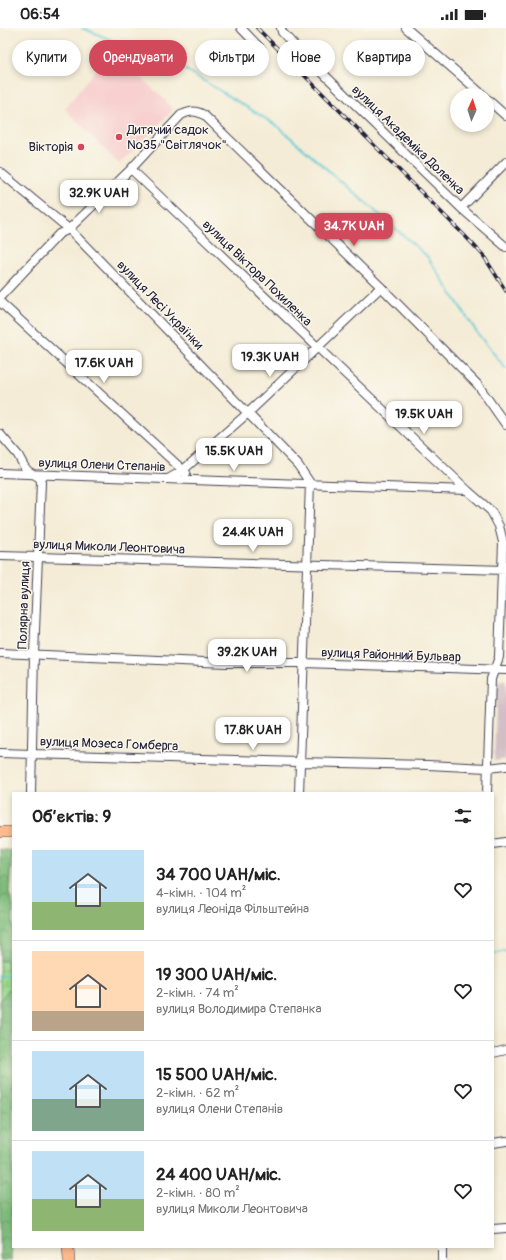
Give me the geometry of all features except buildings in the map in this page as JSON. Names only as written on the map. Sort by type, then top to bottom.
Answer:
[{"type":"main road","points":[[0,832],[12,832]]},
{"type":"main road","points":[[68,1248],[70,1260]]},
{"type":"street","points":[[241,28],[252,40]]},
{"type":"street","name":"вулиця Академіка Доленка","points":[[281,28],[282,32],[291,42],[461,208],[506,248]]},
{"type":"street","points":[[406,28],[474,88]]},
{"type":"street","points":[[494,105],[506,116]]},
{"type":"street","points":[[0,297],[58,234],[69,229],[131,169],[181,115],[188,111],[197,111],[204,115],[381,287],[478,385],[506,425]]},
{"type":"street","points":[[461,208],[506,162]]},
{"type":"street","name":"вулиця Віктора Похиленка","points":[[131,169],[467,490],[491,511],[499,526],[503,542],[504,570],[499,657],[491,679],[487,792]]},
{"type":"street","name":"вулиця Лесі Українки","points":[[0,172],[69,229],[298,465],[310,483]]},
{"type":"street","points":[[167,480],[182,471],[248,413],[381,287]]},
{"type":"street","points":[[0,302],[182,471],[197,481]]},
{"type":"street","name":"Полярна вулиця","points":[[0,434],[18,454],[28,471],[40,478],[41,482],[37,557],[31,792]]},
{"type":"street","name":"вулиця Олени Степанів","points":[[0,473],[197,481],[310,483],[467,490]]},
{"type":"street","points":[[299,792],[310,483]]},
{"type":"street","name":"вулиця Миколи Леонтовича","points":[[0,556],[504,570]]},
{"type":"street","name":"вулиця Районний Бульвар","points":[[0,653],[226,663],[506,670]]},
{"type":"street","name":"вулиця Мозеса Гомберга","points":[[0,753],[299,762],[428,764],[488,768],[506,766]]},
{"type":"street","points":[[494,844],[506,842]]},
{"type":"street","points":[[494,1053],[506,1050]]},
{"type":"street","points":[[494,1142],[506,1141]]},
{"type":"street","points":[[494,1229],[506,1228]]},
{"type":"street","points":[[442,1248],[442,1259]]},
{"type":"shaded area","name":"Дитячий садок №35 \"Світлячок\"","points":[[91,76],[140,76],[173,110],[119,164],[65,109]]},
{"type":"shaded area","points":[[506,680],[506,759],[494,761],[497,682]]},
{"type":"green space","points":[[0,849],[12,851],[9,893],[12,901],[11,1260],[0,1260],[0,1000],[9,987],[7,961],[0,961]]},
{"type":"green space","points":[[0,961],[7,961],[10,987],[0,1000]]},
{"type":"waterway","points":[[82,28],[188,71],[276,125],[427,256],[478,334],[506,369]]},
{"type":"waterway","points":[[494,954],[506,951]]},
{"type":"waterway","points":[[0,977],[11,975]]},
{"type":"railway","points":[[257,28],[483,255],[506,291]]},
{"type":"place","name":"Дитячий садок №35 \"Світлячок\"","points":[[119,137]]},
{"type":"place","name":"Вікторія","points":[[81,147]]}]
